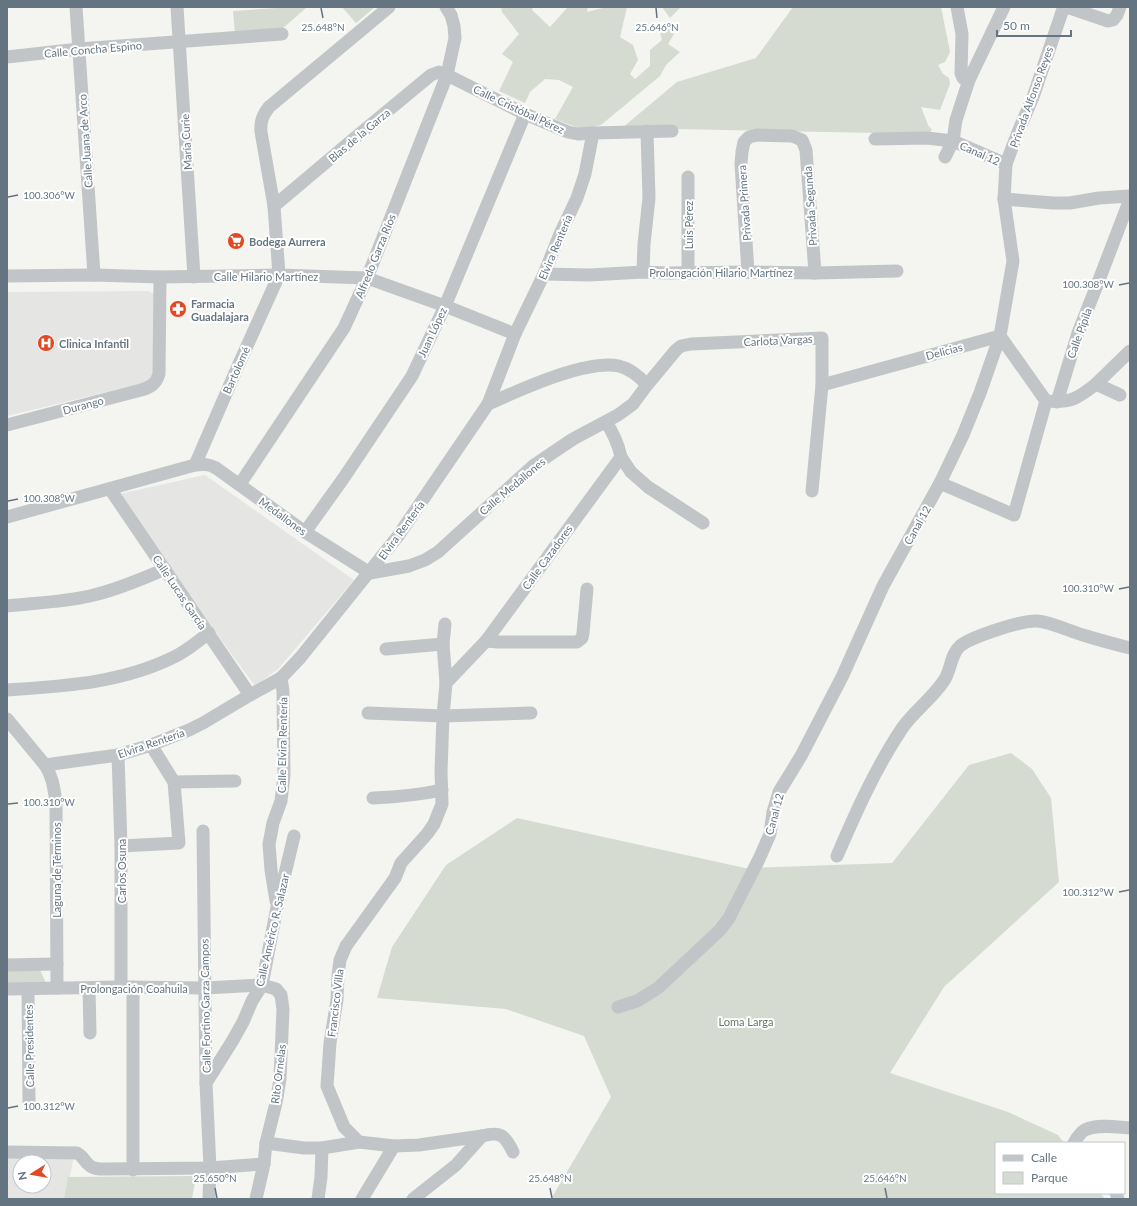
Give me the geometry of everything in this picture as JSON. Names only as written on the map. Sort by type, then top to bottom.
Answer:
[{"type":"street","name":"Calle Juana de Arco","points":[[76,7],[94,275]]},
{"type":"street","name":"María Curie","points":[[177,7],[194,277]]},
{"type":"street","points":[[279,276],[274,206],[260,126],[261,119],[269,107],[389,7]]},
{"type":"street","name":"Alfredo Garza Ríos","points":[[240,484],[344,328],[367,278],[447,75],[456,38],[451,15],[446,7]]},
{"type":"street","points":[[957,7],[962,34],[961,72],[963,78],[969,80]]},
{"type":"street","points":[[945,157],[953,141],[956,120],[969,80],[1004,7]]},
{"type":"street","points":[[1066,8],[1108,20],[1113,20],[1120,7]]},
{"type":"street","name":"Privada Alfonso Reyes","points":[[1006,164],[1035,91],[1063,9],[1066,8]]},
{"type":"street","name":"Calle Concha Espino","points":[[7,57],[79,49],[282,34]]},
{"type":"street","name":"Blas de la Garza","points":[[274,206],[431,75],[439,72],[447,75]]},
{"type":"street","name":"Calle Cristóbal Pérez","points":[[447,75],[525,114],[568,132],[578,134],[672,131]]},
{"type":"street","name":"Juan López","points":[[305,532],[343,479],[412,376],[445,306],[525,114]]},
{"type":"street","points":[[643,272],[644,244],[649,198],[647,131]]},
{"type":"street","name":"Elvira Rentería","points":[[45,765],[118,755],[151,745],[203,723],[280,678],[300,658],[370,573],[398,536],[488,404],[515,334],[544,274],[560,234],[577,198],[585,174],[593,133]]},
{"type":"street","name":"Privada Segunda","points":[[749,137],[757,135],[792,136],[802,140],[806,150],[815,273]]},
{"type":"street","name":"Privada Primera","points":[[748,272],[741,164],[744,142],[749,137]]},
{"type":"street","name":"Canal 12","points":[[618,1007],[637,1001],[658,988],[720,930],[729,918],[770,834],[773,812],[779,792],[801,756],[842,677],[883,586],[940,483],[963,435],[980,393],[1000,336],[1013,262],[1004,199],[1006,164],[953,141],[927,138],[875,139]]},
{"type":"street","name":"Luis Pérez","points":[[688,177],[688,272]]},
{"type":"street","points":[[1004,199],[1070,203],[1099,198],[1130,197]]},
{"type":"street","name":"Calle Pípila","points":[[940,483],[1014,515],[1052,401],[1130,197]]},
{"type":"street","name":"Prolongación Hilario Martínez","points":[[544,274],[643,272],[815,273],[897,271]]},
{"type":"street","name":"Calle Hilario Martínez","points":[[7,276],[279,276],[367,278],[445,306],[515,334]]},
{"type":"street","name":"Bartolomé","points":[[195,465],[279,276]]},
{"type":"street","name":"Durango","points":[[7,425],[148,388],[157,381],[159,374],[160,277]]},
{"type":"street","points":[[1000,336],[1052,401],[1073,400],[1081,396],[1130,352]]},
{"type":"street","name":"Delicias","points":[[822,385],[1000,336]]},
{"type":"street","name":"Carlota Vargas","points":[[647,385],[681,346],[691,344],[822,338],[822,385],[812,492]]},
{"type":"street","points":[[488,404],[548,380],[578,370],[603,365],[619,366],[630,370],[639,376],[647,385]]},
{"type":"street","points":[[1096,384],[1120,395]]},
{"type":"street","name":"Calle Medallones","points":[[370,573],[409,566],[425,560],[438,552],[533,466],[573,439],[618,415],[633,404],[647,385]]},
{"type":"street","points":[[606,422],[614,434],[619,446],[621,457],[631,472],[648,487],[703,523]]},
{"type":"street","name":"Calle Cazadores","points":[[446,683],[486,641],[621,457]]},
{"type":"street","points":[[7,516],[195,465]]},
{"type":"street","name":"Medallones","points":[[195,465],[210,465],[240,484],[305,532],[370,573]]},
{"type":"street","name":"Calle Lucas García","points":[[110,489],[250,695]]},
{"type":"street","points":[[7,606],[53,602],[90,596],[110,591],[165,569]]},
{"type":"street","points":[[486,641],[577,642],[582,638],[583,634],[587,589]]},
{"type":"street","points":[[837,856],[855,814],[891,745],[914,713],[926,702],[944,679],[950,668],[953,656],[959,647],[968,641],[1003,628],[1021,623],[1037,621],[1130,648]]},
{"type":"street","points":[[373,798],[400,797],[442,790],[443,716],[446,683],[443,644],[445,624]]},
{"type":"street","points":[[7,690],[82,684],[124,676],[177,656],[209,633]]},
{"type":"street","points":[[386,649],[443,644]]},
{"type":"street","name":"Calle Elvira Rentería","points":[[277,906],[271,870],[269,844],[273,823],[281,801],[284,775],[283,690],[280,678]]},
{"type":"street","points":[[368,714],[443,716],[531,713]]},
{"type":"street","name":"Laguna de Términos","points":[[7,719],[45,765],[52,778],[56,803],[57,988]]},
{"type":"street","points":[[121,846],[179,842],[174,782],[151,745]]},
{"type":"street","name":"Carlos Osuna","points":[[118,755],[133,1170]]},
{"type":"street","points":[[174,782],[235,781]]},
{"type":"street","name":"Francisco Villa","points":[[359,1142],[344,1127],[327,1086],[330,1043],[337,1000],[340,960],[350,941],[395,878],[401,863],[434,824],[442,804],[442,790]]},
{"type":"street","name":"Calle Américo R. Salazar","points":[[206,1083],[233,1040],[243,1022],[252,1000],[262,985],[277,906],[294,836]]},
{"type":"street","name":"Calle Fortino Garza Campos","points":[[203,837],[206,1083],[210,1168],[209,1199]]},
{"type":"street","points":[[7,965],[57,964]]},
{"type":"street","name":"Prolongación Coahuila","points":[[7,990],[127,987],[205,988],[262,985]]},
{"type":"street","name":"Rito Ornelas","points":[[256,1199],[264,1164],[266,1143],[279,1088],[284,1009],[279,991],[272,987],[262,985]]},
{"type":"street","points":[[89,988],[90,1033]]},
{"type":"street","name":"Calle Presidentes","points":[[28,989],[29,1102]]},
{"type":"street","points":[[1075,1142],[1082,1131],[1090,1128],[1099,1126],[1130,1128]]},
{"type":"street","points":[[266,1143],[304,1148],[322,1148],[359,1142],[394,1146],[418,1145],[491,1134],[501,1135],[508,1141],[513,1152]]},
{"type":"street","points":[[413,1199],[456,1165],[482,1136]]},
{"type":"street","points":[[362,1199],[394,1146]]},
{"type":"street","points":[[318,1199],[322,1148]]},
{"type":"street","points":[[7,1152],[73,1153],[80,1155],[89,1166],[104,1169],[133,1170],[210,1168],[264,1164]]},
{"type":"shaded area","points":[[149,291],[156,295],[153,376],[148,382],[7,416],[7,292]]},
{"type":"shaded area","points":[[205,475],[354,580],[278,669],[255,686],[115,495]]},
{"type":"shaded area","points":[[7,1156],[12,1156],[12,1194],[52,1194],[52,1156],[74,1156],[65,1199],[7,1199]]},
{"type":"green space","points":[[278,7],[307,7],[281,30],[235,34],[233,11]]},
{"type":"green space","points":[[342,7],[375,7],[356,23]]},
{"type":"green space","points":[[501,7],[533,7],[532,10],[550,27],[568,7],[588,7],[587,12],[607,7],[627,7],[620,37],[633,45],[638,60],[630,74],[635,79],[650,66],[650,50],[662,40],[660,33],[665,25],[674,34],[668,44],[680,52],[666,65],[660,76],[601,125],[581,129],[555,119],[573,87],[559,80],[545,79],[530,92],[525,103],[499,91],[513,62],[502,54],[519,34],[502,12]]},
{"type":"green space","points":[[662,7],[681,7],[670,18]]},
{"type":"green space","points":[[793,7],[941,7],[950,52],[945,62],[938,65],[943,74],[949,78],[950,84],[940,110],[921,107],[928,125],[932,130],[928,134],[622,128],[677,82],[756,58]]},
{"type":"green space","name":"Loma Larga","points":[[1011,753],[1032,769],[1051,798],[1059,882],[944,987],[890,1073],[1008,1112],[1058,1135],[1063,1142],[995,1142],[995,1194],[1101,1194],[1105,1199],[551,1199],[611,1097],[584,1036],[506,1009],[377,998],[392,947],[446,865],[517,818],[745,868],[892,863],[969,765]]},
{"type":"green space","points":[[7,968],[39,968],[46,983],[7,986]]},
{"type":"green space","points":[[196,1176],[192,1199],[64,1199],[68,1177]]},
{"type":"place","name":"Bodega Aurrera","points":[[236,241]]},
{"type":"place","name":"Farmacia Guadalajara","points":[[178,309]]},
{"type":"place","name":"Clinica Infantil","points":[[46,343]]}]
